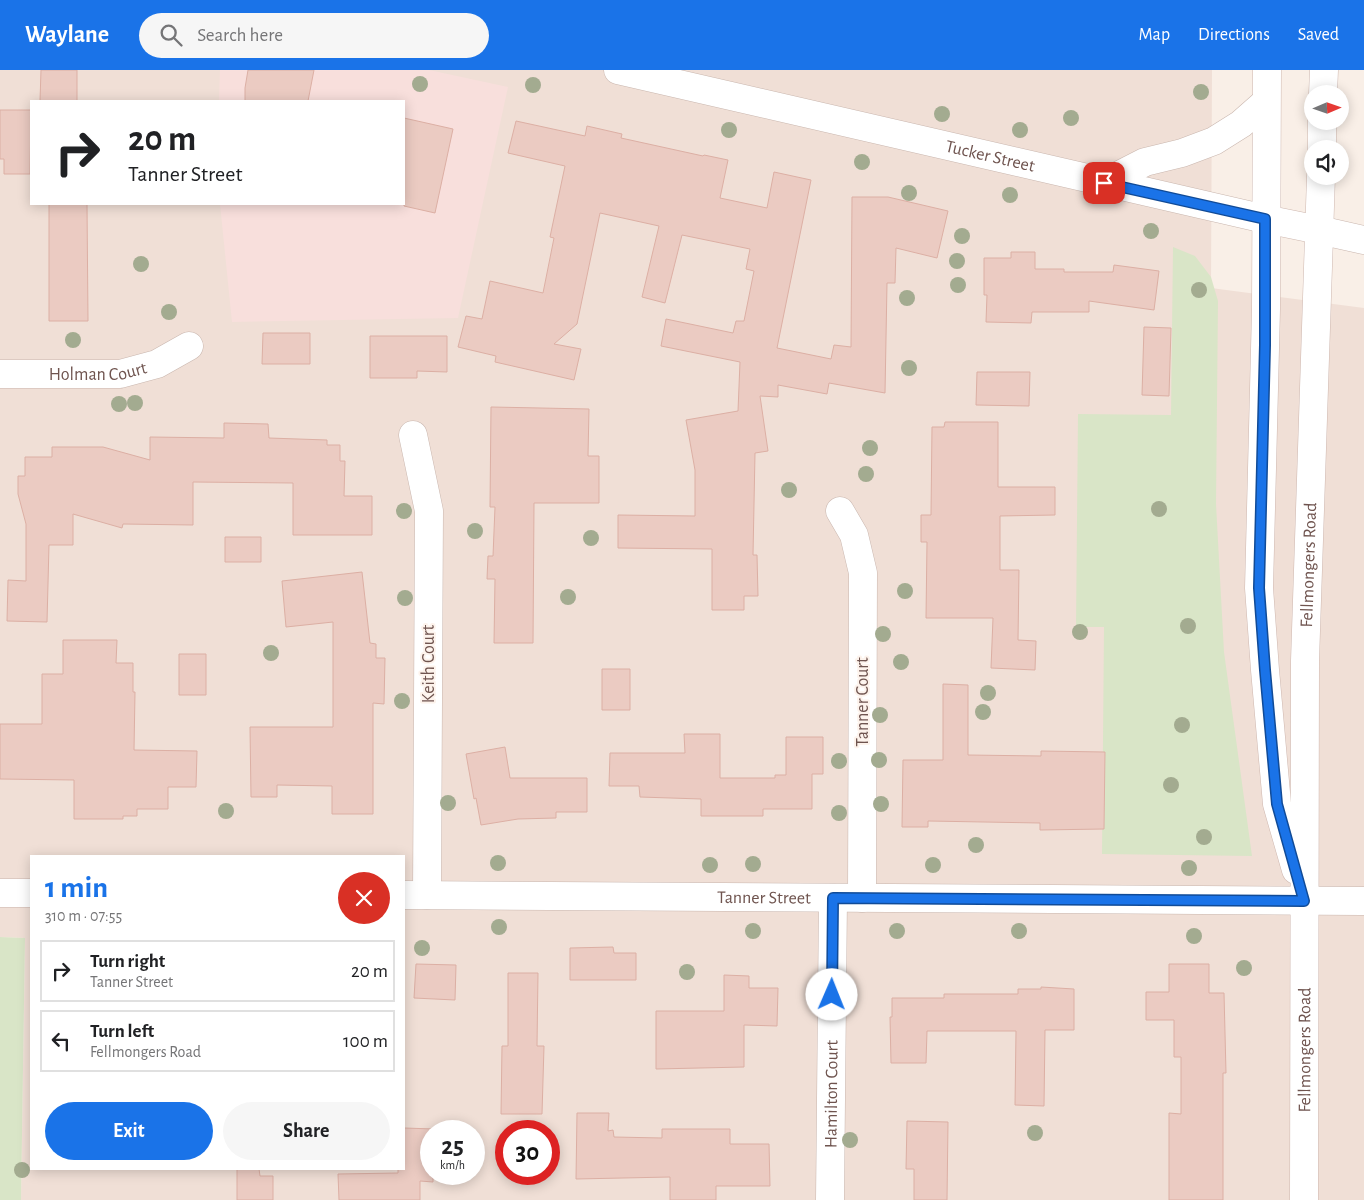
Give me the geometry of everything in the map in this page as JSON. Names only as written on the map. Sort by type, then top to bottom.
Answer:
[{"type":"street","name":"Tucker Street","points":[[618,70],[1104,183],[1364,240]]},
{"type":"street","name":"Fellmongers Road","points":[[1267,70],[1265,367],[1259,588],[1277,804],[1304,901]]},
{"type":"street","points":[[1323,85],[1324,70]]},
{"type":"street","points":[[1104,183],[1145,162],[1182,153],[1214,141],[1241,124],[1266,102]]},
{"type":"street","name":"Fellmongers Road","points":[[1304,1200],[1305,662],[1321,185]]},
{"type":"street","name":"Holman Court","points":[[0,374],[120,374],[157,364],[189,346]]},
{"type":"street","name":"Keith Court","points":[[413,435],[428,511],[416,895]]},
{"type":"street","name":"Tanner Court","points":[[840,511],[854,535],[863,573],[862,898]]},
{"type":"street","points":[[0,893],[30,893]]},
{"type":"street","name":"Tanner Street","points":[[416,895],[1364,901]]},
{"type":"street","name":"Hamilton Court","points":[[830,1200],[833,898]]},
{"type":"shaded area","points":[[0,70],[1212,70],[1211,288],[1364,308],[1364,1200],[21,1200],[25,938],[0,937]]},
{"type":"shaded area","points":[[220,70],[429,70],[508,87],[458,318],[232,322],[220,205],[405,205],[405,100],[219,100]]},
{"type":"green space","points":[[1173,247],[1195,256],[1211,277],[1218,301],[1216,504],[1224,652],[1252,856],[1102,854],[1104,627],[1076,627],[1078,414],[1171,415]]},
{"type":"green space","points":[[0,937],[25,938],[21,1200],[0,1200]]},
{"type":"building","points":[[41,70],[77,70],[77,100],[40,100]]},
{"type":"building","points":[[248,70],[314,70],[308,100],[245,100]]},
{"type":"building","points":[[0,110],[30,110],[30,174],[4,174],[4,159],[0,159]]},
{"type":"building","points":[[405,118],[453,129],[435,213],[404,206]]},
{"type":"building","points":[[516,121],[585,136],[587,126],[622,134],[621,138],[728,160],[720,198],[767,208],[774,172],[811,180],[777,348],[831,359],[834,345],[851,347],[852,197],[888,197],[948,211],[937,258],[896,248],[895,283],[887,283],[885,393],[829,383],[827,394],[778,385],[778,397],[760,396],[768,451],[755,453],[753,555],[757,555],[758,596],[744,596],[744,610],[712,610],[712,549],[618,548],[618,515],[695,516],[695,470],[686,420],[738,411],[740,362],[661,346],[666,319],[733,333],[736,321],[744,321],[754,271],[746,269],[750,249],[682,235],[665,303],[642,297],[659,226],[600,213],[577,324],[554,344],[581,349],[574,380],[495,362],[496,356],[458,347],[466,316],[482,319],[490,281],[543,293],[554,238],[550,237],[565,166],[508,153]]},
{"type":"building","points":[[49,205],[87,205],[88,321],[49,321]]},
{"type":"building","points":[[1011,252],[1035,252],[1035,269],[1064,269],[1064,272],[1113,272],[1114,265],[1159,271],[1154,310],[1089,301],[1089,312],[1032,312],[1031,323],[986,322],[987,295],[984,295],[984,258],[1011,258]]},
{"type":"building","points":[[1144,327],[1171,328],[1169,396],[1142,395]]},
{"type":"building","points":[[263,333],[310,333],[310,364],[262,364]]},
{"type":"building","points":[[370,336],[447,336],[447,372],[417,371],[417,378],[370,378]]},
{"type":"building","points":[[977,372],[1030,372],[1029,406],[976,405]]},
{"type":"building","points":[[491,407],[589,409],[588,456],[599,456],[599,503],[534,503],[533,643],[494,643],[495,579],[487,579],[488,556],[493,556],[495,507],[490,507]]},
{"type":"building","points":[[945,422],[998,422],[998,487],[1055,487],[1055,515],[1000,516],[1000,570],[1019,570],[1018,640],[1036,641],[1035,670],[991,668],[993,618],[926,618],[927,542],[921,542],[921,515],[931,515],[932,427],[944,427]]},
{"type":"building","points":[[224,423],[268,424],[269,438],[327,440],[327,445],[340,445],[340,461],[345,461],[344,496],[372,496],[372,535],[293,535],[293,483],[193,482],[193,525],[123,524],[122,528],[73,514],[73,545],[49,545],[47,622],[7,621],[8,580],[26,581],[26,524],[18,494],[18,476],[25,476],[25,457],[52,457],[52,447],[103,447],[150,460],[150,437],[224,438]]},
{"type":"building","points":[[225,537],[261,537],[261,562],[225,562]]},
{"type":"building","points":[[362,572],[370,643],[376,644],[376,658],[385,658],[384,704],[373,703],[373,814],[332,814],[332,786],[277,785],[277,797],[251,797],[250,727],[333,727],[333,622],[286,627],[282,581]]},
{"type":"building","points":[[63,640],[117,640],[116,663],[133,663],[133,692],[135,692],[134,750],[197,751],[196,787],[168,787],[168,809],[137,809],[137,816],[123,816],[123,819],[74,819],[74,780],[0,779],[0,724],[42,724],[42,674],[63,674]]},
{"type":"building","points":[[179,654],[206,654],[206,695],[179,695]]},
{"type":"building","points":[[602,669],[630,669],[630,710],[602,710]]},
{"type":"building","points":[[943,684],[968,685],[968,755],[1041,756],[1041,751],[1105,752],[1104,829],[1040,830],[1040,823],[928,821],[928,827],[902,827],[903,760],[943,760]]},
{"type":"building","points":[[684,734],[720,734],[720,778],[775,778],[775,775],[786,775],[786,737],[823,737],[823,774],[812,774],[812,809],[763,809],[763,816],[701,816],[701,799],[640,797],[639,786],[609,786],[610,753],[685,753]]},
{"type":"building","points":[[505,747],[510,778],[587,778],[587,812],[556,812],[556,818],[518,819],[481,825],[466,754]]},
{"type":"building","points":[[613,947],[614,953],[636,953],[636,980],[570,980],[570,948]]},
{"type":"building","points":[[416,964],[456,965],[455,1000],[414,998]]},
{"type":"building","points":[[1169,964],[1209,964],[1209,993],[1224,993],[1226,1073],[1223,1073],[1223,1200],[1169,1200],[1169,1113],[1181,1114],[1181,1057],[1174,1057],[1174,1020],[1146,1020],[1146,992],[1169,992]]},
{"type":"building","points":[[508,973],[538,973],[537,1046],[544,1046],[542,1114],[501,1114],[502,1046],[508,1046]]},
{"type":"building","points":[[724,975],[749,976],[749,988],[778,988],[777,1026],[744,1025],[744,1067],[656,1069],[656,1011],[724,1011]]},
{"type":"building","points":[[1041,987],[1074,989],[1074,1030],[1045,1030],[1044,1106],[1015,1105],[1016,1031],[927,1031],[926,1063],[891,1063],[890,1017],[892,1017],[892,998],[944,998],[944,994],[1018,994],[1018,989],[1041,989]]},
{"type":"building","points":[[577,1113],[609,1113],[608,1131],[613,1130],[614,1137],[662,1138],[662,1129],[730,1129],[730,1144],[769,1144],[770,1186],[716,1186],[716,1200],[670,1200],[670,1177],[576,1179]]},
{"type":"building","points":[[907,1121],[948,1122],[947,1200],[914,1200],[914,1169],[906,1169]]},
{"type":"building","points":[[405,1128],[420,1129],[420,1200],[339,1200],[338,1174],[398,1173],[398,1170],[405,1170]]},
{"type":"building","points":[[237,1170],[259,1170],[260,1176],[273,1176],[273,1200],[237,1200]]},
{"type":"route","points":[[832,995],[833,898],[1304,901],[1277,804],[1259,588],[1266,296],[1265,219],[1104,183]]}]
